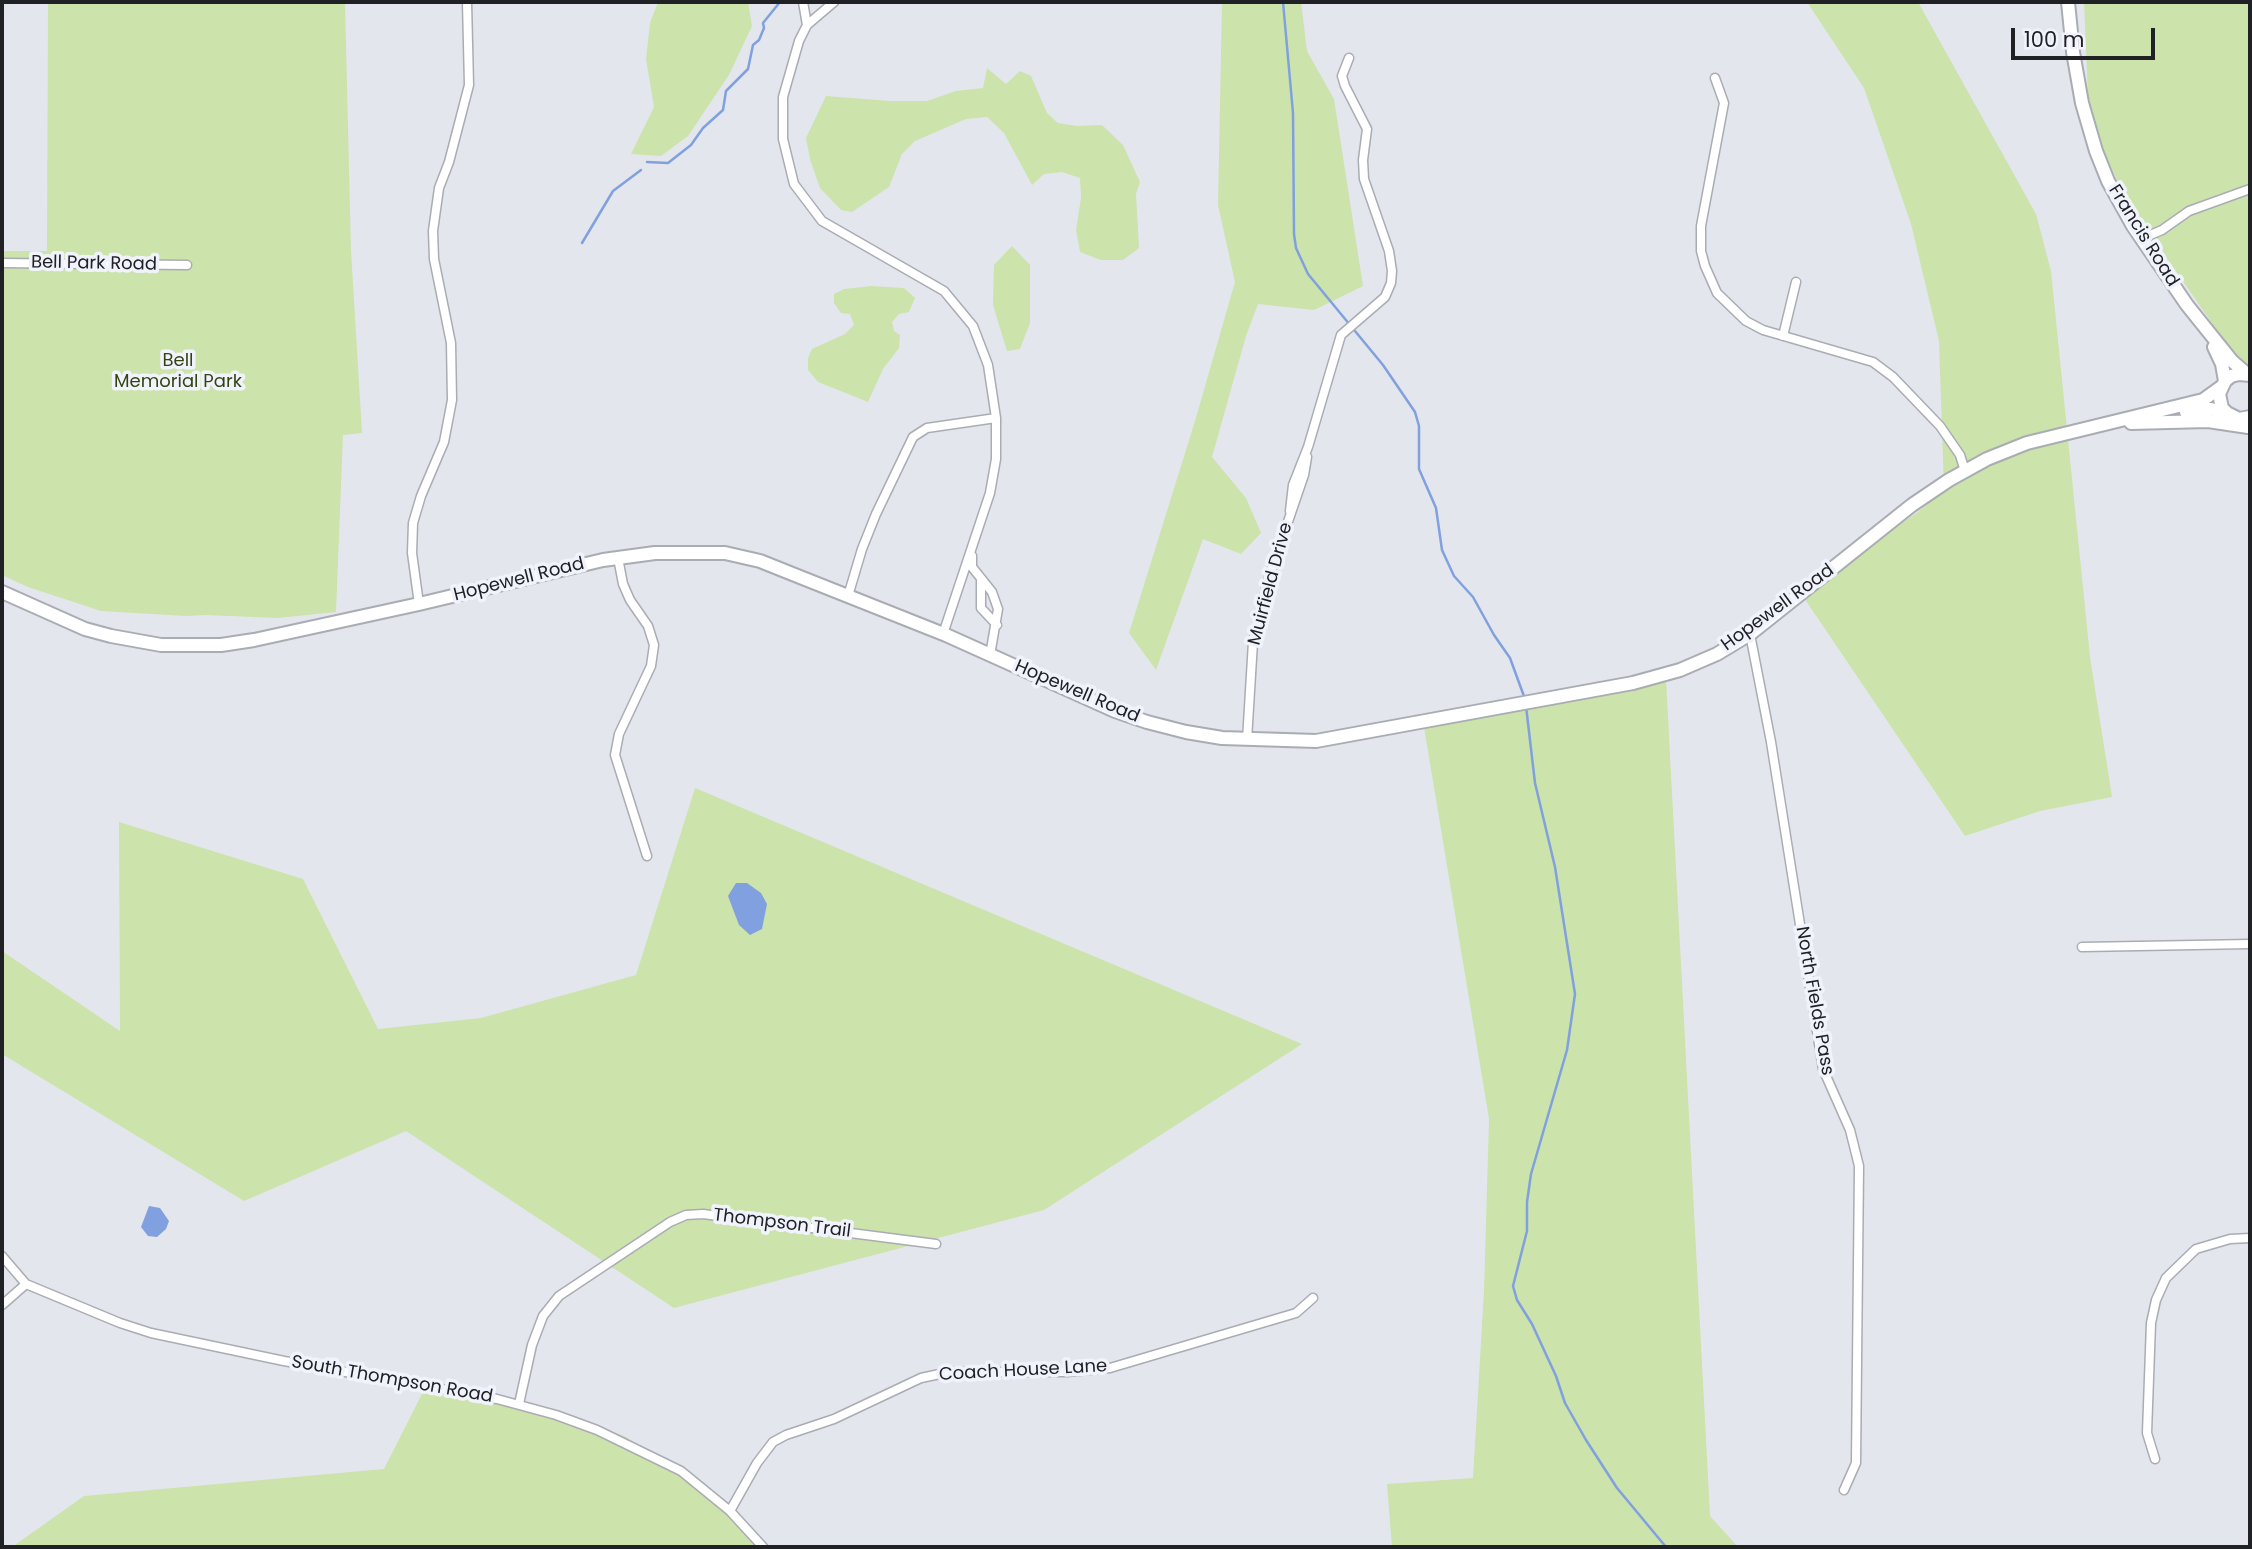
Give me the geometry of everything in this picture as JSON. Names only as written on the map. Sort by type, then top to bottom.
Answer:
[{"type":"street","points":[[419,604],[412,553],[413,523],[421,496],[444,442],[453,393],[451,343],[434,259],[433,231],[439,188],[449,162],[469,86],[467,2]]},
{"type":"street","points":[[803,2],[807,25]]},
{"type":"street","points":[[834,2],[807,25],[799,41],[783,97],[783,139],[793,184],[822,221],[944,290],[972,326],[988,365],[996,418],[996,460],[973,546],[943,634]]},
{"type":"street","name":"Francis Road","points":[[2068,2],[2077,77],[2091,135],[2108,181],[2141,240],[2218,355],[2223,384],[2220,401],[2243,421]]},
{"type":"street","name":"Muirfield Drive","points":[[1247,740],[1252,642],[1290,511],[1293,485],[1308,447],[1341,335],[1356,319],[1385,297],[1391,283],[1389,251],[1364,179],[1363,160],[1367,129],[1342,76],[1349,58]]},
{"type":"street","points":[[1715,78],[1724,103],[1701,226],[1701,251],[1704,266],[1717,293],[1746,321],[1763,330],[1839,351],[1873,362],[1880,367],[1940,426],[1960,455],[1965,471]]},
{"type":"street","points":[[2141,240],[2162,230],[2189,211],[2250,189]]},
{"type":"street","name":"Bell Park Road","points":[[2,263],[187,265]]},
{"type":"street","points":[[1783,336],[1796,282]]},
{"type":"street","name":"Francis Road","points":[[2187,306],[2232,361],[2248,375]]},
{"type":"street","name":"Hopewell Road","points":[[2,593],[85,629],[136,642],[184,646],[221,645],[419,604],[618,558],[655,553],[725,553],[760,561],[943,634],[1115,711],[1147,722],[1186,733],[1247,740],[1324,740],[1633,683],[1680,670],[1717,654],[1750,634],[1912,505],[1987,459],[2027,443],[2203,400],[2231,376],[2248,375]]},
{"type":"street","name":"Hopewell Road","points":[[2112,423],[2130,423],[2203,409],[2220,410],[2243,421]]},
{"type":"street","points":[[848,596],[876,514],[913,438],[927,428],[996,418]]},
{"type":"street","points":[[2130,423],[2243,421]]},
{"type":"street","points":[[973,546],[972,567],[992,593],[998,609],[990,655]]},
{"type":"street","points":[[618,558],[623,584],[630,600],[648,626],[654,645],[651,666],[619,734],[615,755],[647,856]]},
{"type":"street","points":[[981,581],[981,608],[997,625]]},
{"type":"street","name":"North Fields Pass","points":[[1750,634],[1771,742],[1823,1069],[1850,1130],[1859,1166],[1856,1463],[1844,1490]]},
{"type":"street","points":[[2082,947],[2250,944]]},
{"type":"street","name":"Thompson Trail","points":[[519,1404],[532,1345],[543,1316],[559,1296],[670,1222],[686,1215],[703,1214],[936,1244]]},
{"type":"street","points":[[2155,1459],[2147,1433],[2151,1323],[2156,1300],[2166,1278],[2196,1249],[2230,1239],[2250,1238]]},
{"type":"street","name":"South Thompson Road","points":[[2,1256],[26,1284],[119,1323],[151,1333],[284,1361],[519,1404],[597,1430],[681,1471],[730,1511],[763,1547]]},
{"type":"street","points":[[2,1305],[26,1284]]},
{"type":"street","name":"Coach House Lane","points":[[730,1511],[757,1463],[773,1442],[834,1419],[921,1378],[949,1372],[1082,1372],[1110,1368],[1296,1313],[1313,1297]]},
{"type":"green space","name":"Bell Memorial Park","points":[[48,2],[345,4],[351,251],[362,433],[343,435],[336,612],[278,618],[101,611],[28,587],[2,575],[2,251],[47,251]]},
{"type":"green space","points":[[658,2],[748,2],[752,26],[729,75],[688,136],[661,156],[631,154],[654,107],[646,59],[650,23]]},
{"type":"green space","points":[[1222,2],[1301,2],[1307,51],[1334,99],[1363,286],[1314,310],[1258,304],[1246,336],[1212,457],[1246,498],[1261,533],[1241,554],[1203,539],[1156,670],[1129,633],[1235,282],[1218,205]]},
{"type":"green space","points":[[1807,2],[1918,2],[2036,214],[2051,271],[2090,657],[2112,797],[2040,811],[1965,836],[1800,592],[1918,512],[1944,490],[1939,341],[1911,224],[1864,88]]},
{"type":"green space","points":[[2084,2],[2250,2],[2250,366],[2237,359],[2127,201],[2089,120]]},
{"type":"green space","points":[[987,68],[1006,84],[1020,71],[1031,76],[1047,113],[1058,123],[1077,126],[1102,125],[1123,145],[1140,182],[1136,194],[1139,248],[1123,260],[1101,260],[1080,252],[1076,230],[1081,198],[1080,178],[1062,172],[1044,174],[1032,185],[1004,133],[987,117],[966,119],[915,141],[902,154],[889,187],[852,212],[841,210],[820,188],[806,138],[826,96],[927,101],[956,91],[983,88]]},
{"type":"green space","points":[[1012,246],[1030,265],[1030,323],[1020,349],[1007,351],[993,305],[994,265]]},
{"type":"green space","points":[[871,286],[904,288],[915,298],[909,312],[899,314],[892,322],[894,331],[900,335],[899,348],[883,369],[868,402],[818,382],[808,370],[808,358],[812,349],[845,334],[854,325],[850,314],[841,313],[834,303],[834,294],[844,289]]},
{"type":"green space","points":[[1666,679],[1710,1516],[1738,1547],[1392,1547],[1387,1484],[1473,1478],[1484,1291],[1489,1119],[1424,727],[1488,716],[1548,700]]},
{"type":"green space","points":[[695,788],[1302,1044],[1044,1210],[674,1308],[406,1131],[244,1201],[2,1054],[2,951],[120,1031],[119,822],[303,879],[378,1029],[481,1018],[636,975]]},
{"type":"green space","points":[[427,1384],[572,1415],[626,1437],[712,1495],[760,1547],[12,1547],[84,1496],[384,1469]]},
{"type":"water","points":[[736,883],[747,883],[761,893],[767,904],[762,929],[750,935],[739,925],[728,896]]},
{"type":"water","points":[[149,1206],[160,1208],[169,1221],[166,1229],[157,1237],[148,1236],[141,1227]]},
{"type":"waterway","points":[[647,162],[668,163],[691,145],[703,128],[723,110],[726,91],[748,69],[753,45],[759,40],[764,28],[763,23],[780,2]]},
{"type":"waterway","points":[[1283,2],[1293,113],[1296,248],[1308,274],[1383,365],[1415,412],[1419,426],[1419,469],[1436,508],[1442,550],[1454,576],[1473,597],[1510,658],[1525,699]]},
{"type":"waterway","points":[[582,243],[613,191],[641,170]]},
{"type":"waterway","points":[[1526,706],[1535,783],[1555,867],[1575,994],[1567,1050],[1531,1174],[1527,1231],[1513,1286],[1517,1300],[1532,1324],[1556,1376],[1565,1403],[1586,1440],[1617,1488],[1666,1547]]}]
